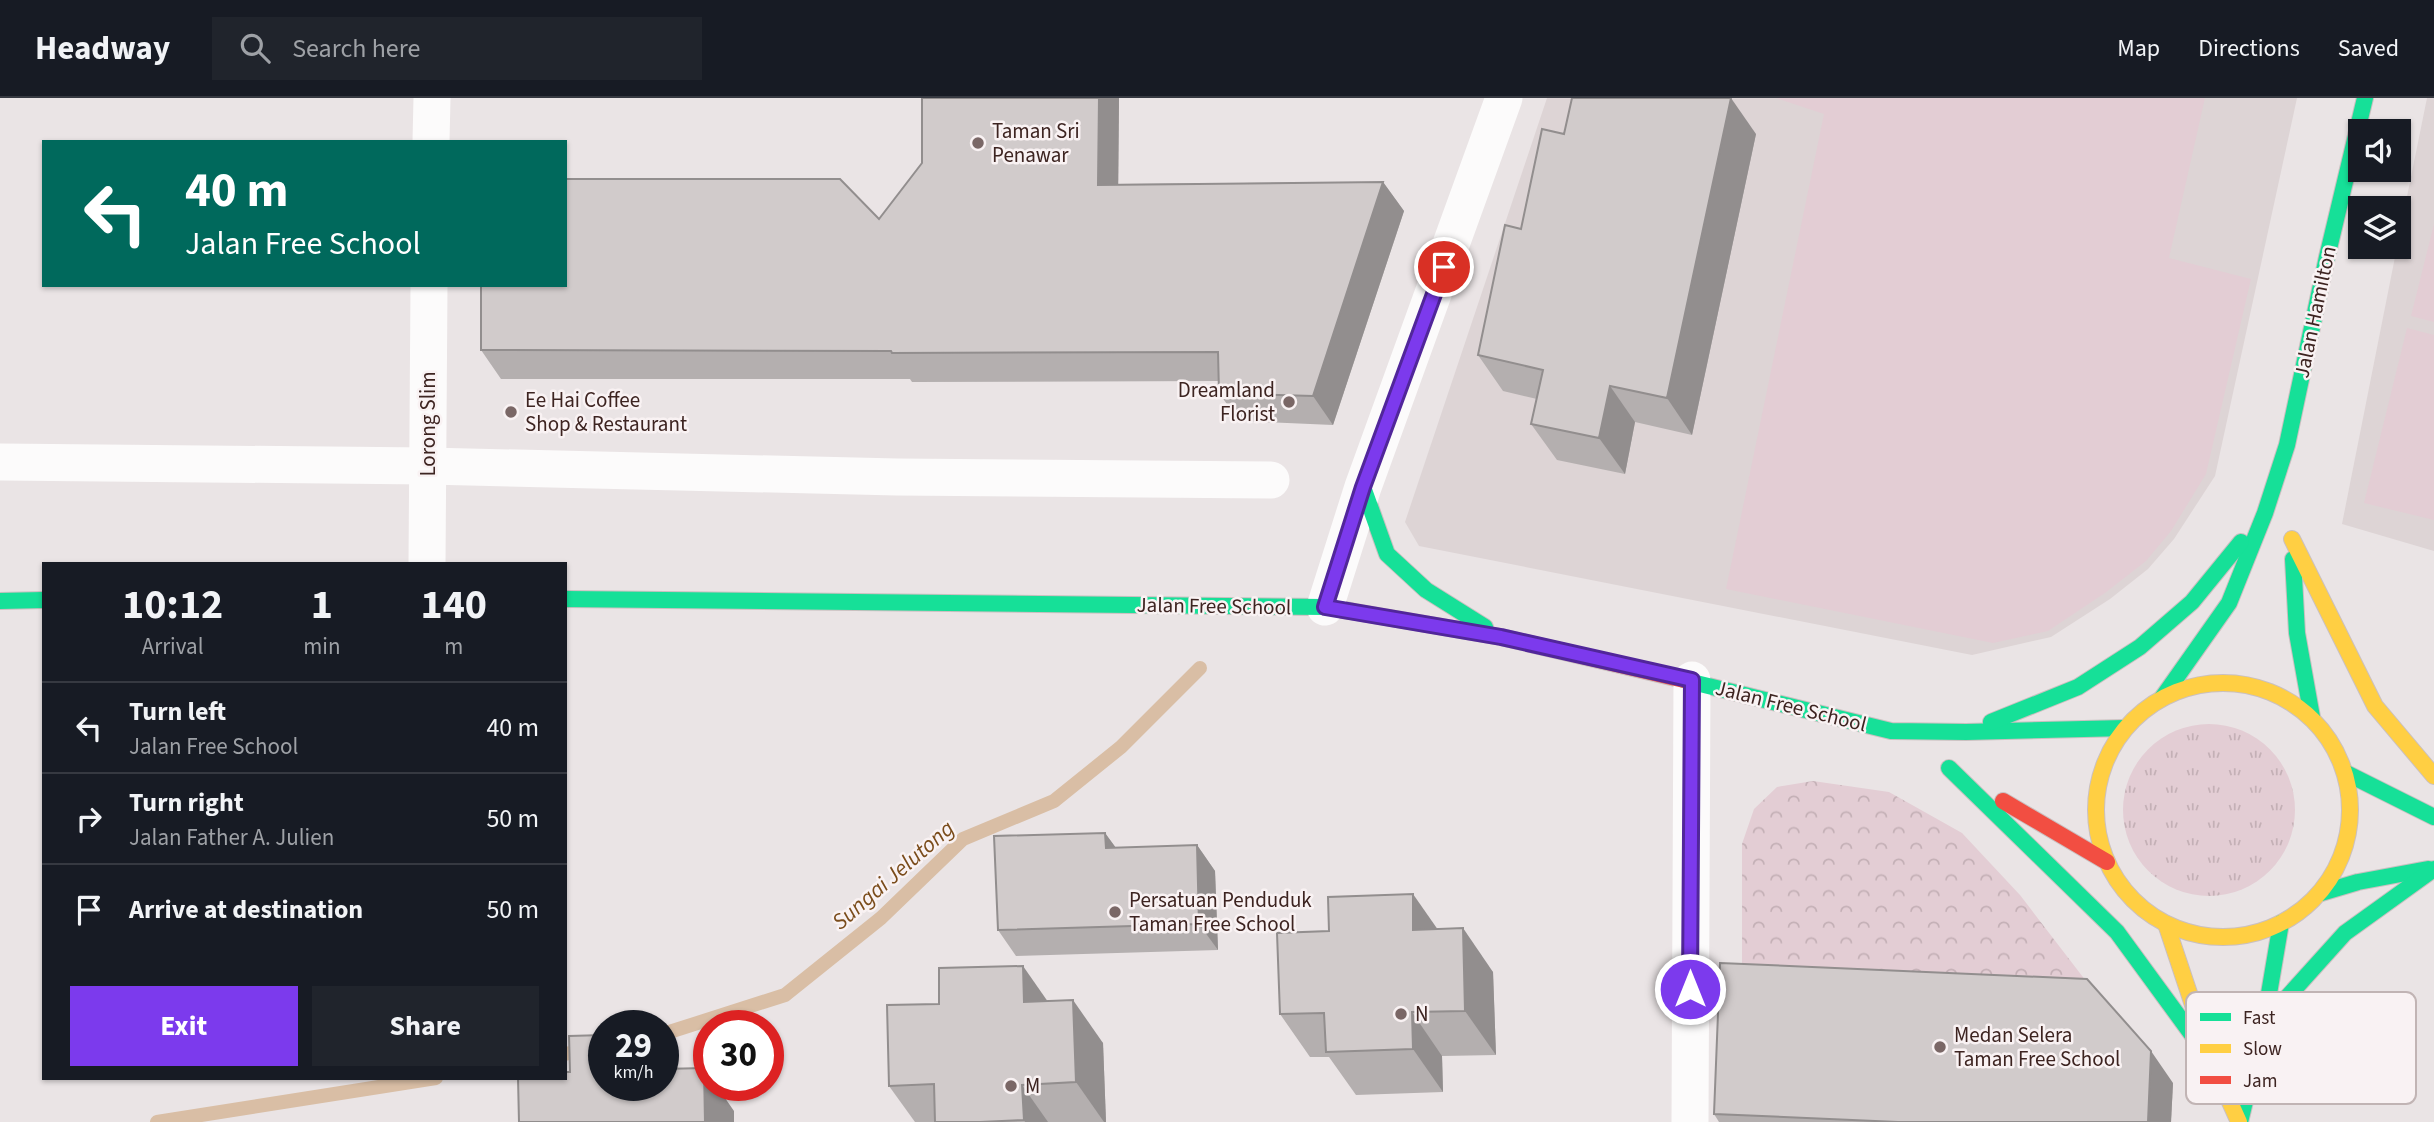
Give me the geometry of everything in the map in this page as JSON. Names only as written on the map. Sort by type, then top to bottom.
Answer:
[{"type":"main road","name":"Jalan Hamilton","points":[[2162,698],[2229,603],[2265,513],[2287,445],[2327,257],[2365,98]]},
{"type":"main road","name":"Jalan Hamilton","points":[[2287,445],[2289,486]]},
{"type":"main road","points":[[1363,487],[1387,554],[1426,590],[1501,637]]},
{"type":"main road","points":[[1966,732],[2078,687],[2140,647],[2192,602],[2265,513]]},
{"type":"main road","points":[[2312,718],[2297,633],[2291,533],[2333,625],[2375,706],[2434,776]]},
{"type":"main road","points":[[0,601],[42,600]]},
{"type":"main road","name":"Jalan Free School","points":[[567,600],[1325,607],[1501,637],[1692,680],[1891,731],[2124,728]]},
{"type":"main road","points":[[2240,684],[2278,695],[2312,718],[2332,743],[2346,773],[2351,815],[2342,857],[2321,893],[2303,910],[2281,923],[2244,935],[2203,936],[2166,924],[2131,898],[2107,862],[2096,828],[2096,792],[2106,758],[2124,728],[2142,711],[2162,698],[2200,685],[2240,684]]},
{"type":"main road","name":"Jalan Free School","points":[[1891,731],[1914,746]]},
{"type":"main road","points":[[2107,862],[1943,764],[2117,932],[2186,1026]]},
{"type":"main road","points":[[2346,773],[2434,817]]},
{"type":"main road","points":[[2321,893],[2388,875],[2434,868]]},
{"type":"main road","points":[[2292,992],[2345,933],[2434,868]]},
{"type":"main road","points":[[2269,992],[2281,923]]},
{"type":"main road","points":[[2166,924],[2189,992]]},
{"type":"main road","points":[[2231,1104],[2239,1122]]},
{"type":"main road","points":[[2239,1122],[2244,1104]]},
{"type":"street","points":[[431,140],[432,98]]},
{"type":"street","points":[[1325,607],[1363,487],[1504,98]]},
{"type":"street","name":"Lorong Slim","points":[[427,562],[429,287]]},
{"type":"street","points":[[0,462],[428,466],[897,477],[1271,480]]},
{"type":"street","points":[[1690,1122],[1692,680]]},
{"type":"shaded area","points":[[1547,98],[2297,98],[2215,476],[2174,539],[2148,569],[2110,599],[2051,637],[1972,655],[1419,546],[1405,522]]},
{"type":"shaded area","points":[[2427,98],[2434,98],[2434,551],[2342,524],[2395,259],[2411,259],[2411,196],[2407,196]]},
{"type":"green space","points":[[1776,98],[2205,98],[2169,258],[2251,279],[2206,474],[2171,531],[2146,561],[2105,593],[2048,631],[1993,643],[1726,589],[1824,114]]},
{"type":"green space","points":[[2434,224],[2434,322],[2411,316]]},
{"type":"green space","points":[[2407,328],[2434,335],[2434,520],[2364,503]]},
{"type":"green space","points":[[2209,724],[2242,730],[2270,749],[2289,777],[2295,810],[2289,843],[2270,871],[2242,890],[2209,896],[2176,890],[2148,871],[2129,843],[2123,810],[2129,777],[2148,749],[2176,730]]},
{"type":"green space","points":[[1813,781],[1889,792],[1962,833],[2020,895],[2109,1011],[1742,995],[1742,844],[1754,809],[1777,787]]},
{"type":"building","points":[[922,98],[1099,98],[1098,185],[1383,182],[1313,396],[1219,393],[1218,352],[481,350],[481,287],[567,287],[567,179],[840,179],[879,219],[922,163]]},
{"type":"building","points":[[1572,98],[1731,98],[1667,398],[1610,386],[1599,438],[1531,424],[1543,370],[1478,355],[1505,225],[1521,229],[1542,129],[1564,134]]},
{"type":"building","name":"Persatuan Penduduk Taman Free School","points":[[1105,833],[1106,848],[1197,845],[1199,924],[998,930],[994,836]]},
{"type":"building","points":[[1413,894],[1413,930],[1463,928],[1465,1011],[1412,1012],[1413,1049],[1326,1052],[1324,1013],[1280,1014],[1277,933],[1329,931],[1328,897]]},
{"type":"building","name":"Medan Selera Taman Free School","points":[[1720,963],[2087,979],[2151,1051],[2148,1122],[1898,1122],[1714,1114]]},
{"type":"building","points":[[1023,966],[1024,1002],[1073,1000],[1076,1082],[1022,1085],[1024,1120],[980,1122],[935,1122],[934,1084],[889,1086],[887,1005],[939,1004],[939,968]]},
{"type":"building","points":[[588,1035],[588,1101],[679,1101],[679,1069],[693,1068],[693,1101],[705,1101],[705,1122],[519,1122],[518,1080],[567,1080],[567,1072],[570,1072],[569,1036]]},
{"type":"waterway","name":"Sungai Jelutong","points":[[679,1029],[785,995],[881,918],[963,839],[1054,801],[1121,747],[1200,668]]},
{"type":"waterway","name":"Sungai Jelutong","points":[[567,1054],[588,1049]]},
{"type":"waterway","name":"Sungai Jelutong","points":[[157,1122],[423,1080]]},
{"type":"traffic: fast","points":[[2162,698],[2229,603],[2265,513],[2287,445],[2327,257],[2365,98]]},
{"type":"traffic: fast","points":[[1363,487],[1387,554],[1426,590],[1485,627]]},
{"type":"traffic: fast","points":[[1991,722],[2078,687],[2140,647],[2192,602],[2241,542]]},
{"type":"traffic: fast","points":[[2293,559],[2297,633],[2312,717]]},
{"type":"traffic: fast","points":[[567,599],[1325,607],[1350,611]]},
{"type":"traffic: fast","points":[[0,601],[42,600]]},
{"type":"traffic: fast","points":[[1684,680],[1891,731],[2125,728]]},
{"type":"traffic: fast","points":[[1949,768],[2117,932],[2186,1026]]},
{"type":"traffic: fast","points":[[2346,773],[2434,817]]},
{"type":"traffic: fast","points":[[2321,893],[2358,882],[2428,869]]},
{"type":"traffic: fast","points":[[2292,992],[2345,933],[2434,869]]},
{"type":"traffic: fast","points":[[2269,992],[2281,923]]},
{"type":"traffic: fast","points":[[2240,1122],[2244,1104]]},
{"type":"traffic: slow","points":[[2292,539],[2375,706],[2434,776]]},
{"type":"traffic: slow","points":[[2223,683],[2272,693],[2313,720],[2340,761],[2350,810],[2340,859],[2313,900],[2272,927],[2223,937],[2174,927],[2133,900],[2106,859],[2096,810],[2106,761],[2133,720],[2174,693],[2223,683]]},
{"type":"traffic: slow","points":[[2166,924],[2189,992]]},
{"type":"traffic: slow","points":[[2231,1104],[2239,1122]]},
{"type":"traffic: jam","points":[[1350,611],[1501,637],[1684,680]]},
{"type":"traffic: jam","points":[[2003,801],[2107,862]]},
{"type":"place","name":"Taman Sri Penawar","points":[[978,143]]},
{"type":"place","name":"Dreamland Florist","points":[[1289,402]]},
{"type":"place","name":"Ee Hai Coffee Shop & Restaurant","points":[[511,412]]},
{"type":"place","name":"Persatuan Penduduk Taman Free School","points":[[1115,912]]},
{"type":"place","name":"N","points":[[1401,1014]]},
{"type":"place","name":"Medan Selera Taman Free School","points":[[1940,1047]]},
{"type":"place","name":"M","points":[[1011,1086]]},
{"type":"route","points":[[1444,267],[1363,487],[1325,607],[1501,637],[1692,680],[1690,989]]}]
